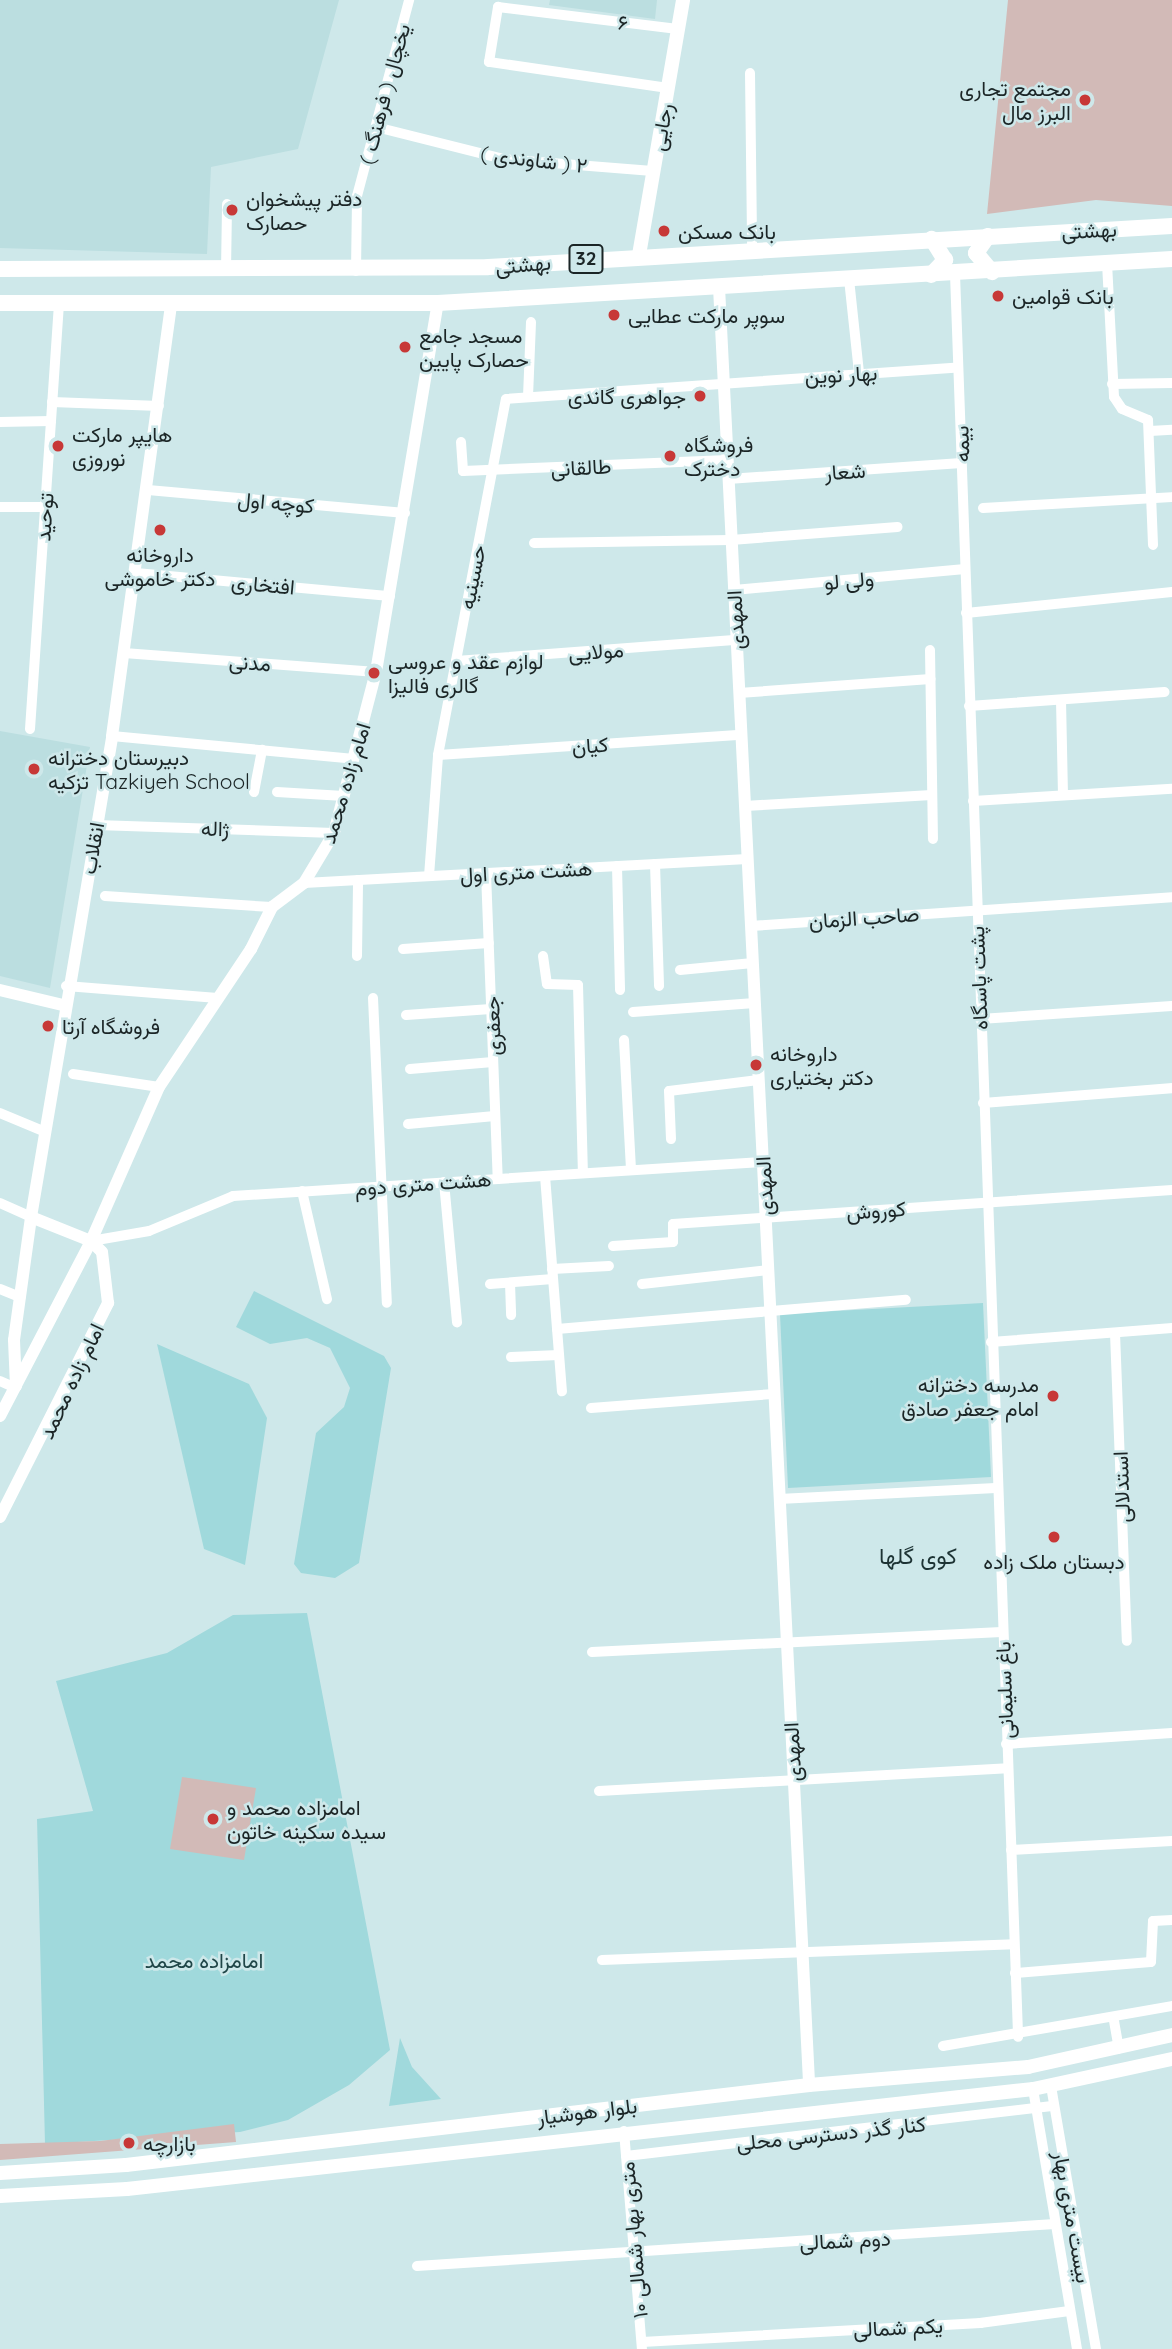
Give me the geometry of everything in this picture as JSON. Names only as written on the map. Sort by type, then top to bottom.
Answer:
[{"type":"main road","name":"رجایی","points":[[639,254],[683,0]]},
{"type":"main road","name":"بهشتی","points":[[0,269],[356,271],[1172,226]]},
{"type":"main road","points":[[988,236],[976,253],[992,272]]},
{"type":"main road","points":[[931,275],[945,255],[932,239]]},
{"type":"main road","name":"بهشتی","points":[[0,303],[171,307],[438,303],[992,272],[1172,259]]},
{"type":"main road","name":"بلوار هوشیار","points":[[0,2173],[126,2165],[809,2085],[1028,2067],[1119,2049],[1172,2035]]},
{"type":"main road","name":"بلوار هوشیار","points":[[0,2196],[127,2189],[624,2131],[1033,2089],[1172,2059]]},
{"type":"street","name":"یخچال ( فرهنگ )","points":[[356,271],[357,195],[409,0]]},
{"type":"street","name":"۶","points":[[668,88],[489,62],[498,7],[678,29]]},
{"type":"street","points":[[750,73],[752,248]]},
{"type":"street","name":"( شاوندی ) ۲","points":[[376,127],[503,159],[653,171]]},
{"type":"street","points":[[226,271],[227,204]]},
{"type":"street","points":[[1107,263],[1112,384],[1117,405],[1144,414],[1150,431],[1153,545]]},
{"type":"street","name":"بیمه","points":[[955,274],[967,613]]},
{"type":"street","points":[[849,279],[859,373]]},
{"type":"street","name":"المهدی","points":[[719,286],[809,2085]]},
{"type":"street","name":"امام زاده محمد","points":[[0,1416],[91,1241],[159,1087],[218,998],[271,907],[304,883],[334,833],[376,672],[405,513],[438,303]]},
{"type":"street","name":"توحید","points":[[30,729],[59,305]]},
{"type":"street","name":"انقلاب","points":[[16,1388],[20,1297],[43,1131],[66,986],[112,736],[148,490],[171,307]]},
{"type":"street","points":[[528,397],[531,322]]},
{"type":"street","name":"بهار نوین","points":[[506,399],[723,381],[958,367]]},
{"type":"street","points":[[1112,384],[1172,383]]},
{"type":"street","name":"حسینیه","points":[[429,876],[438,755],[506,399]]},
{"type":"street","points":[[52,402],[159,406]]},
{"type":"street","points":[[0,422],[51,421]]},
{"type":"street","points":[[1150,431],[1172,430]]},
{"type":"street","name":"طالقانی","points":[[461,442],[463,471],[727,460]]},
{"type":"street","name":"شعار","points":[[728,479],[961,463]]},
{"type":"street","name":"کوچه اول","points":[[148,490],[405,513]]},
{"type":"street","points":[[983,508],[1172,497]]},
{"type":"street","points":[[0,507],[45,506]]},
{"type":"street","points":[[534,543],[731,540],[897,527]]},
{"type":"street","name":"ولی لو","points":[[734,590],[965,569]]},
{"type":"street","name":"افتخاری","points":[[136,573],[390,596]]},
{"type":"street","points":[[967,613],[1169,592]]},
{"type":"street","name":"پشت پاسگاه","points":[[967,613],[991,1342]]},
{"type":"street","name":"مولایی","points":[[456,662],[737,640]]},
{"type":"street","points":[[930,650],[933,839]]},
{"type":"street","name":"مدنی","points":[[124,653],[376,672]]},
{"type":"street","points":[[739,693],[930,679]]},
{"type":"street","points":[[970,706],[1164,692]]},
{"type":"street","points":[[1060,700],[1063,795]]},
{"type":"street","name":"کیان","points":[[438,755],[741,734]]},
{"type":"street","points":[[112,736],[354,759]]},
{"type":"street","points":[[254,792],[262,750]]},
{"type":"street","points":[[973,801],[1172,789]]},
{"type":"street","points":[[277,792],[344,796]]},
{"type":"street","points":[[745,806],[932,794]]},
{"type":"street","name":"ژاله","points":[[96,825],[334,833]]},
{"type":"street","name":"هشت متری اول","points":[[304,883],[747,859]]},
{"type":"street","points":[[654,864],[659,986]]},
{"type":"street","points":[[617,866],[620,990]]},
{"type":"street","name":"جعفری","points":[[486,873],[498,1179]]},
{"type":"street","points":[[358,880],[358,956]]},
{"type":"street","points":[[105,896],[271,907]]},
{"type":"street","name":"صاحب الزمان","points":[[751,926],[1172,897]]},
{"type":"street","points":[[403,949],[489,943]]},
{"type":"street","points":[[543,956],[547,984],[578,985],[583,1173]]},
{"type":"street","points":[[680,970],[752,963]]},
{"type":"street","points":[[66,986],[218,998]]},
{"type":"street","points":[[0,990],[63,1005]]},
{"type":"street","points":[[373,998],[377,1186],[387,1303]]},
{"type":"street","points":[[633,1012],[755,1003]]},
{"type":"street","points":[[980,1019],[1172,1006]]},
{"type":"street","points":[[406,1015],[491,1009]]},
{"type":"street","points":[[624,1040],[631,1170]]},
{"type":"street","points":[[410,1069],[493,1062]]},
{"type":"street","points":[[73,1074],[159,1087]]},
{"type":"street","points":[[671,1139],[669,1091],[758,1080]]},
{"type":"street","points":[[983,1103],[1172,1088]]},
{"type":"street","points":[[0,1113],[43,1131]]},
{"type":"street","points":[[408,1124],[495,1116]]},
{"type":"street","name":"هشت متری دوم","points":[[91,1241],[149,1231],[233,1196],[762,1162]]},
{"type":"street","points":[[545,1175],[562,1391]]},
{"type":"street","points":[[444,1182],[457,1322]]},
{"type":"street","name":"کوروش","points":[[613,1246],[673,1242],[673,1224],[1172,1189]]},
{"type":"street","points":[[302,1191],[327,1299]]},
{"type":"street","points":[[0,1203],[91,1241]]},
{"type":"street","name":"امام زاده محمد","points":[[0,1517],[108,1303],[106,1263],[91,1241]]},
{"type":"street","points":[[490,1284],[609,1266]]},
{"type":"street","points":[[642,1284],[768,1270]]},
{"type":"street","points":[[510,1283],[511,1315]]},
{"type":"street","points":[[0,1289],[20,1297]]},
{"type":"street","points":[[557,1329],[905,1300]]},
{"type":"street","points":[[991,1342],[1172,1328]]},
{"type":"street","name":"استدلالی","points":[[1115,1333],[1127,1641]]},
{"type":"street","name":"باغ سلیمانی","points":[[991,1342],[1018,2037]]},
{"type":"street","points":[[511,1357],[559,1354]]},
{"type":"street","points":[[0,1381],[16,1388]]},
{"type":"street","points":[[591,1408],[774,1394]]},
{"type":"street","points":[[779,1499],[996,1488]]},
{"type":"street","points":[[592,1652],[786,1639],[1002,1632]]},
{"type":"street","points":[[1006,1744],[1172,1733]]},
{"type":"street","points":[[598,1791],[1007,1768]]},
{"type":"street","points":[[1011,1850],[1172,1841]]},
{"type":"street","points":[[1015,1973],[1151,1962],[1153,1921],[1172,1920]]},
{"type":"street","points":[[602,1960],[1014,1944]]},
{"type":"street","points":[[943,2046],[1114,2021],[1172,2006]]},
{"type":"street","points":[[1114,2021],[1119,2049]]},
{"type":"street","name":"بیست متری بهار","points":[[1051,2086],[1096,2349]]},
{"type":"street","name":"بیست متری بهار","points":[[1033,2089],[1077,2349]]},
{"type":"street","name":"کنار گذر دسترسی محلی","points":[[626,2156],[1054,2106]]},
{"type":"street","name":"۱۰ متری بهار شمالی","points":[[624,2131],[642,2345]]},
{"type":"street","name":"دوم شمالی","points":[[417,2266],[1055,2224]]},
{"type":"street","name":"یکم شمالی","points":[[642,2345],[980,2323],[1069,2311]]},
{"type":"shaded area","points":[[0,0],[339,0],[298,149],[211,167],[207,254],[0,248]]},
{"type":"shaded area","points":[[550,0],[657,0],[655,19],[549,5]]},
{"type":"shaded area","points":[[0,731],[90,747],[50,988],[0,976]]},
{"type":"green space","points":[[254,1291],[384,1356],[391,1368],[359,1563],[335,1578],[301,1573],[294,1564],[316,1433],[344,1407],[350,1388],[330,1348],[307,1338],[270,1344],[236,1327]]},
{"type":"green space","points":[[983,1303],[991,1477],[788,1488],[780,1314]]},
{"type":"green space","points":[[157,1344],[249,1384],[267,1418],[245,1565],[204,1549]]},
{"type":"green space","name":"امامزاده محمد","points":[[307,1613],[390,2050],[349,2085],[288,2120],[240,2132],[45,2144],[37,1819],[93,1811],[56,1681],[167,1653],[233,1615]]},
{"type":"green space","points":[[400,2038],[412,2067],[441,2099],[389,2106]]},
{"type":"building","name":"مجتمع تجاری البرز مال","points":[[1008,0],[1172,0],[1172,206],[1096,200],[987,214]]},
{"type":"building","name":"امامزاده محمد و سیده سکینه خاتون","points":[[182,1777],[256,1788],[244,1860],[170,1849]]},
{"type":"building","name":"بازارچه","points":[[234,2124],[236,2142],[0,2160],[0,2144],[100,2141]]},
{"type":"place","name":"مجتمع تجاری البرز مال","points":[[1085,100]]},
{"type":"place","name":"دفتر پیشخوان حصارک","points":[[232,210]]},
{"type":"place","name":"بانک مسکن","points":[[664,231]]},
{"type":"place","name":"بانک قوامین","points":[[998,296]]},
{"type":"place","name":"سوپر مارکت عطایی","points":[[614,315]]},
{"type":"place","name":"مسجد جامع حصارک پایین","points":[[405,347]]},
{"type":"place","name":"جواهری گاندی","points":[[700,396]]},
{"type":"place","name":"هایپر مارکت نوروزی","points":[[58,446]]},
{"type":"place","name":"فروشگاه دخترک","points":[[670,456]]},
{"type":"place","name":"داروخانه دکتر خاموشی","points":[[160,530]]},
{"type":"place","name":"لوازم عقد و عروسی گالری فالیزا","points":[[374,673]]},
{"type":"place","name":"دبیرستان دخترانه تزكيه Tazkiyeh School","points":[[34,769]]},
{"type":"place","name":"فروشگاه آرتا","points":[[48,1026]]},
{"type":"place","name":"داروخانه دکتر بختیاری","points":[[756,1065]]},
{"type":"place","name":"مدرسه دخترانه امام جعفر صادق","points":[[1053,1396]]},
{"type":"place","name":"دبستان ملک زاده","points":[[1054,1537]]},
{"type":"place","name":"امامزاده محمد و سیده سکینه خاتون","points":[[213,1819]]},
{"type":"place","name":"بازارچه","points":[[129,2143]]},
{"type":"district","name":"کوی گلها","points":[[918,1556]]}]
